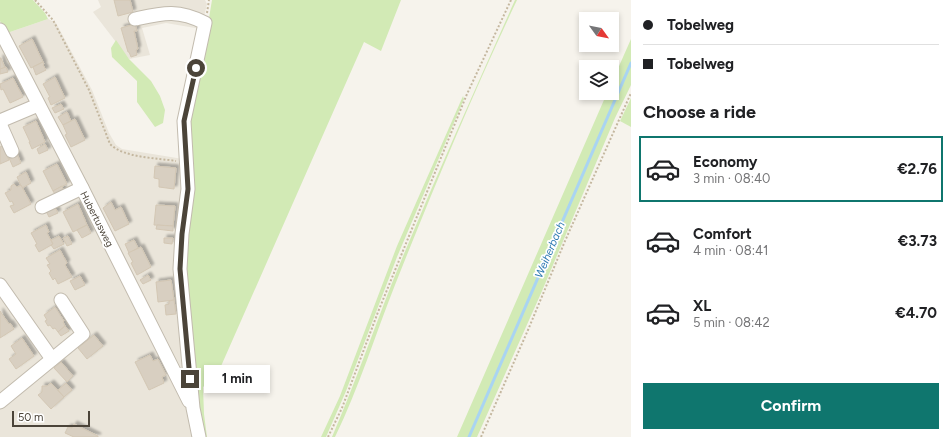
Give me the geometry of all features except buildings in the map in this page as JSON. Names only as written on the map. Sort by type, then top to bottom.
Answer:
[{"type":"street","points":[[135,19],[170,13],[196,18],[205,23],[184,121],[188,189],[182,234],[180,269],[193,408],[199,437]]},
{"type":"street","name":"Hubertusweg","points":[[0,30],[193,408]]},
{"type":"street","points":[[0,121],[38,104]]},
{"type":"street","points":[[0,124],[12,151]]},
{"type":"street","points":[[42,207],[82,188]]},
{"type":"street","points":[[0,285],[52,359]]},
{"type":"street","points":[[0,402],[83,334],[61,300]]},
{"type":"path","points":[[35,0],[53,20],[90,90],[110,144],[116,150],[126,153],[186,163]]},
{"type":"path","points":[[328,437],[342,408],[378,312],[467,94],[511,0]]},
{"type":"path","points":[[481,437],[565,241],[631,94]]},
{"type":"shaded area","points":[[98,0],[205,0],[207,4],[201,29],[166,23],[142,28],[150,55],[129,59],[93,12],[101,7]]},
{"type":"shaded area","points":[[48,19],[56,23],[92,90],[109,133],[116,145],[122,149],[189,160],[203,437],[0,437],[0,21],[7,33]]},
{"type":"green space","points":[[0,0],[33,0],[45,13],[48,19],[7,33],[0,21]]},
{"type":"green space","points":[[212,0],[401,0],[381,51],[364,42],[218,373],[203,387],[207,437],[203,437],[184,271],[187,131],[207,37]]},
{"type":"green space","points":[[515,0],[517,0],[469,106],[424,213],[352,400],[335,437],[332,437],[407,247],[452,141]]},
{"type":"green space","points":[[631,39],[631,85],[615,118],[542,291],[477,437],[457,437],[604,100],[619,100],[619,66]]},
{"type":"green space","points":[[116,40],[129,59],[151,81],[160,96],[165,110],[163,123],[155,127],[137,102],[137,81],[112,57],[111,48]]},
{"type":"green space","points":[[463,96],[464,99],[397,257],[346,391],[326,437],[321,437],[340,396],[397,246]]},
{"type":"green space","points":[[631,98],[631,127],[620,121]]},
{"type":"waterway","name":"Weiherbach","points":[[469,437],[631,63]]},
{"type":"route","points":[[190,379],[180,269],[182,234],[188,189],[184,121],[196,68]]}]
